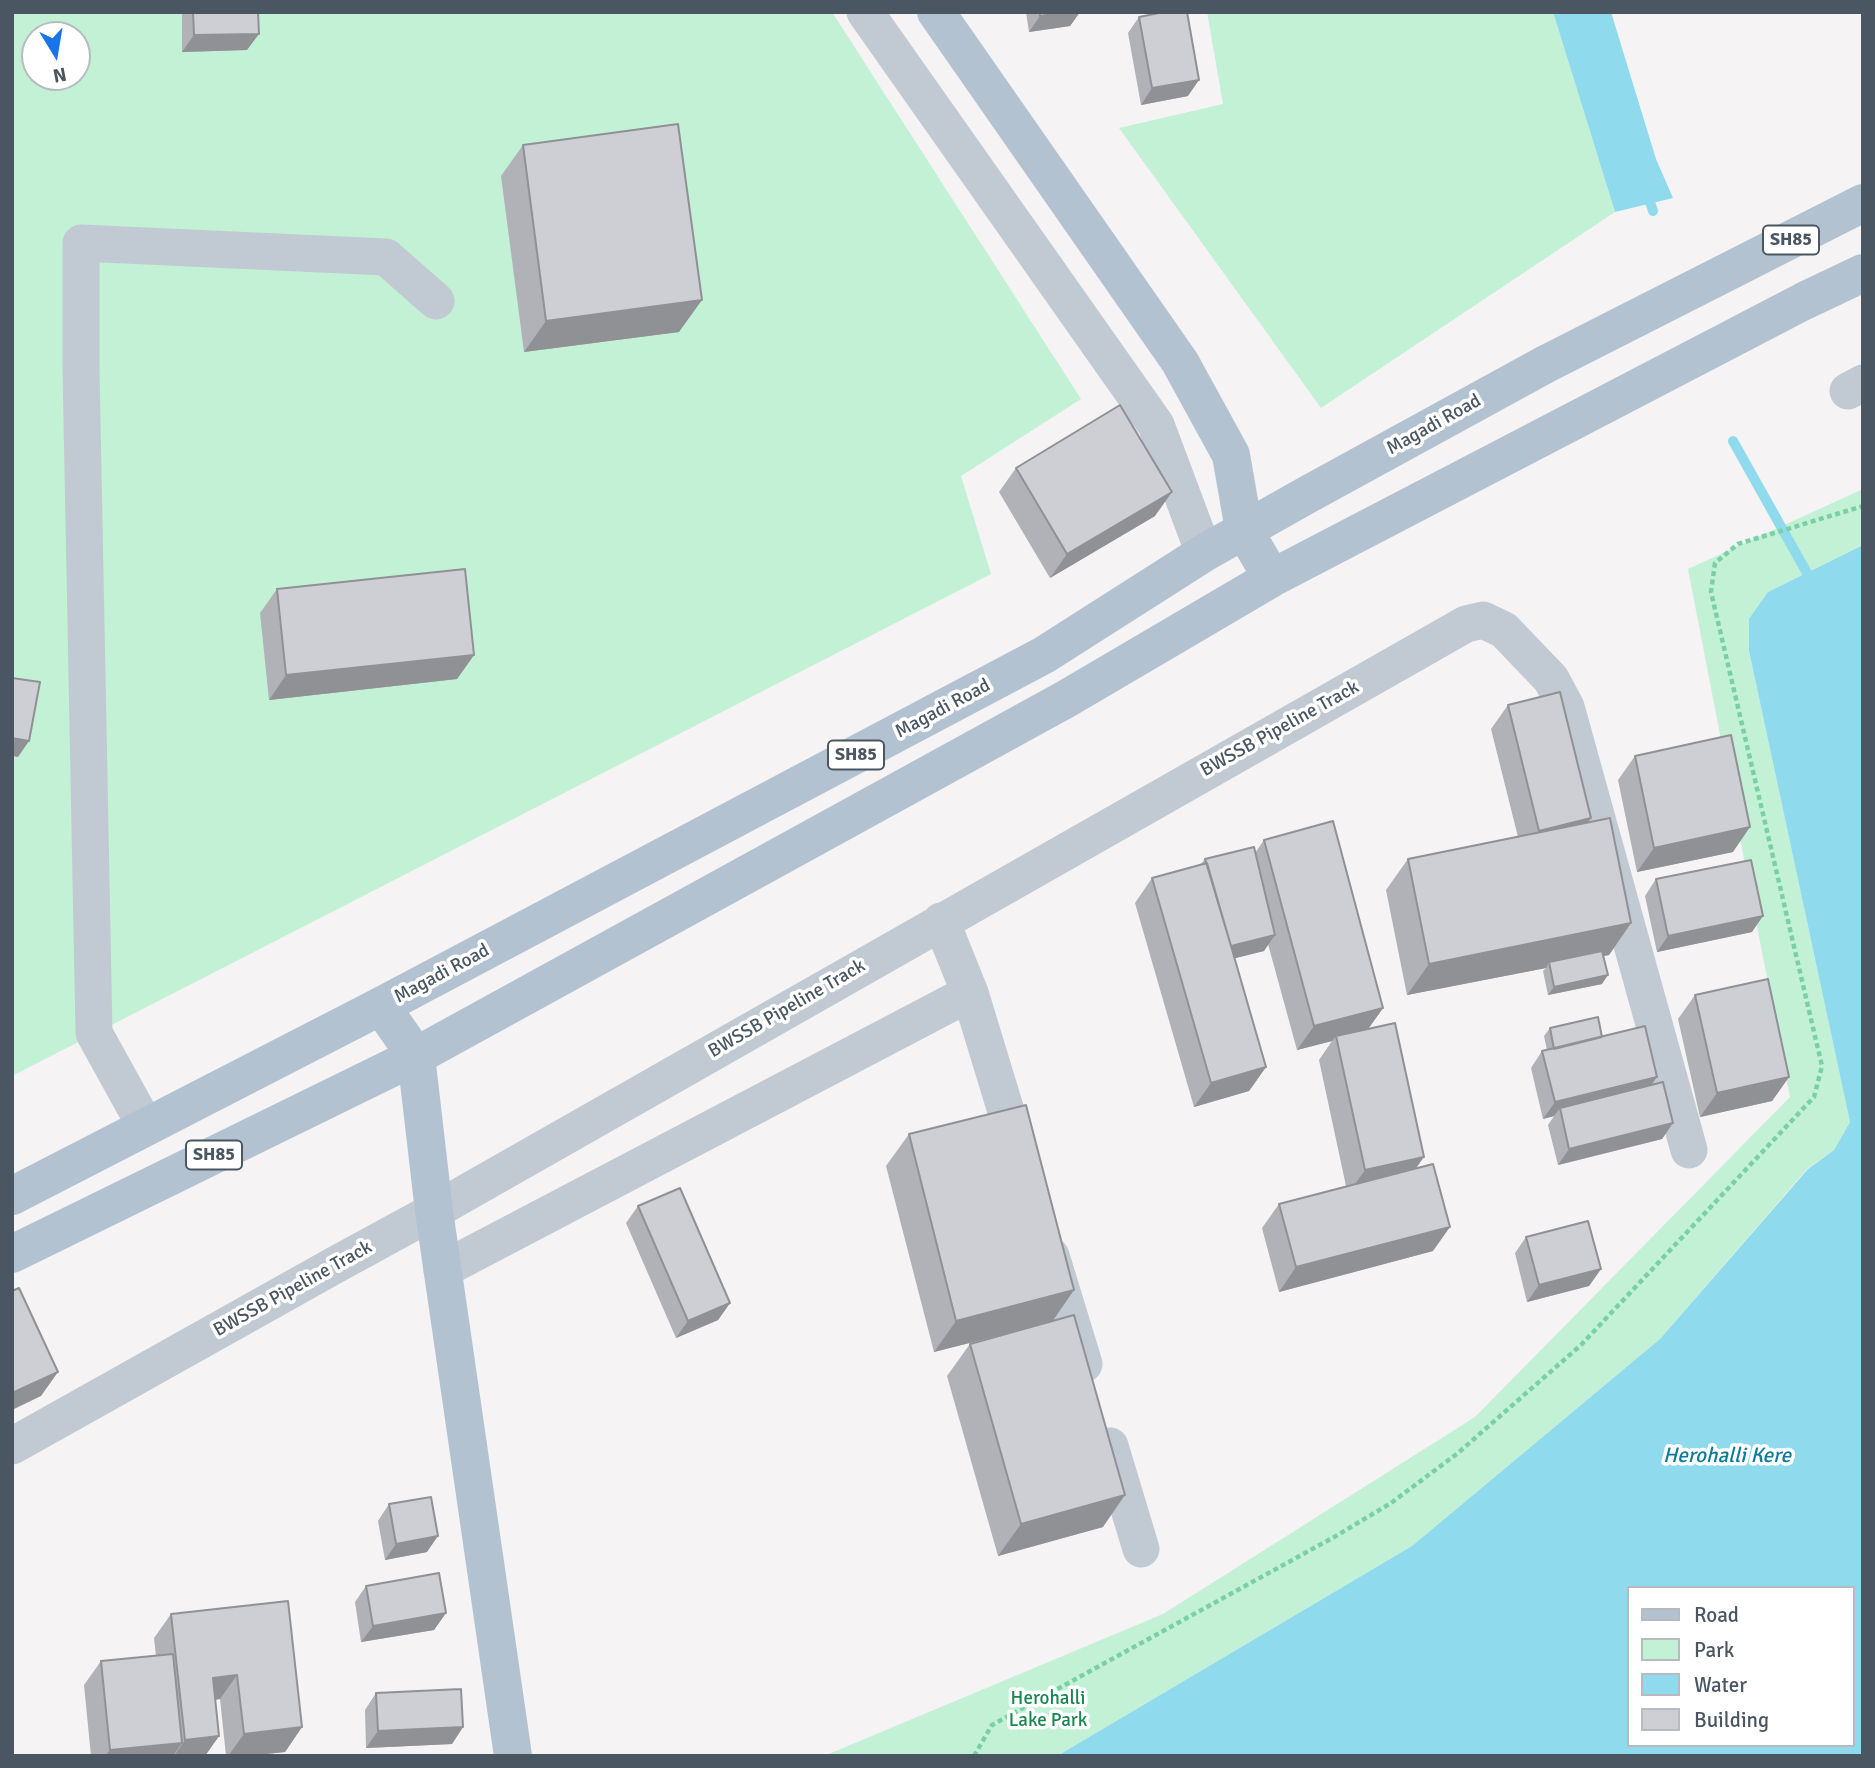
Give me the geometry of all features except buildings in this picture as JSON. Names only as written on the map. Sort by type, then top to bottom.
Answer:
[{"type":"main road","points":[[936,12],[1180,362],[1231,456],[1244,530],[1272,578]]},
{"type":"main road","name":"Magadi Road","points":[[12,1196],[382,1006],[1044,655],[1244,530],[1546,364],[1863,204]]},
{"type":"main road","name":"SH85","points":[[12,1254],[416,1056],[1066,699],[1272,578],[1720,344],[1863,273]]},
{"type":"main road","points":[[1044,655],[1066,699]]},
{"type":"main road","points":[[382,1006],[416,1056],[442,1270],[513,1756]]},
{"type":"street","points":[[865,12],[1156,425],[1204,553]]},
{"type":"street","points":[[146,1127],[94,1033],[81,243],[387,257],[436,301]]},
{"type":"street","name":"BWSSB Pipeline Track","points":[[12,1446],[434,1212],[1466,624],[1483,620],[1504,631],[1551,679],[1566,707],[1689,1150]]},
{"type":"street","points":[[941,921],[970,993],[1141,1549]]},
{"type":"street","points":[[442,1270],[970,993]]},
{"type":"path","points":[[974,1756],[992,1725],[1336,1536],[1391,1503],[1458,1453],[1580,1345],[1814,1097],[1822,1066],[1711,592],[1715,563],[1738,544],[1863,506]]},
{"type":"green space","points":[[12,12],[832,12],[1081,399],[961,476],[991,574],[12,1076]]},
{"type":"green space","points":[[1207,12],[1553,12],[1615,212],[1321,408],[1119,128],[1223,104]]},
{"type":"green space","name":"Herohalli Lake Park","points":[[1863,489],[1863,545],[1768,592],[1749,651],[1850,1122],[1834,1150],[1807,1169],[1660,1339],[1412,1546],[1057,1756],[824,1756],[1163,1614],[1475,1417],[1790,1097],[1688,569]]},
{"type":"water","points":[[1553,12],[1611,12],[1656,159],[1673,198],[1615,212]]},
{"type":"water","name":"Herohalli Kere","points":[[1863,545],[1863,1756],[1057,1756],[1412,1546],[1660,1339],[1808,1169],[1834,1150],[1850,1122],[1749,651],[1749,619],[1768,592]]},
{"type":"waterway","points":[[1646,190],[1653,211]]},
{"type":"waterway","points":[[1733,441],[1807,573],[1817,583]]}]
